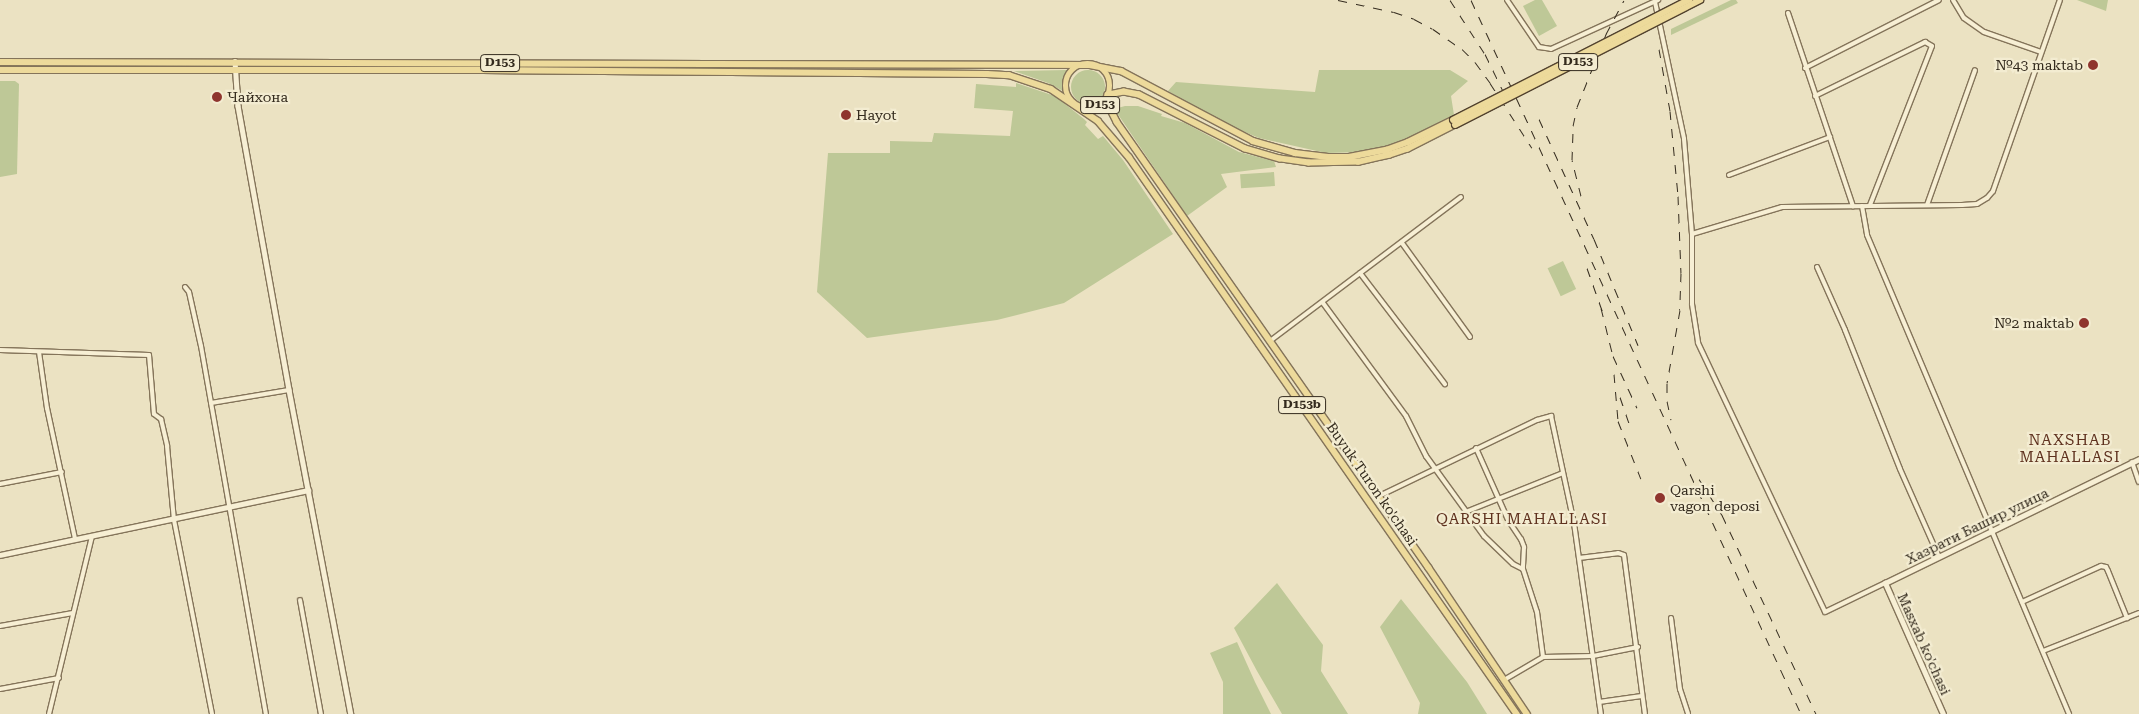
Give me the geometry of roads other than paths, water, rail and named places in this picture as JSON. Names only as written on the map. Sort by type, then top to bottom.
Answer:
[{"type":"main road","name":"D153","points":[[1108,95],[1124,92],[1140,95],[1245,149],[1280,159],[1309,163],[1359,162],[1408,149],[1454,122],[1689,0]]},
{"type":"main road","name":"D153","points":[[0,62],[235,61],[658,65],[1090,64],[1121,71],[1253,141],[1295,153],[1328,157],[1367,154],[1408,142],[1454,122],[1700,0]]},
{"type":"main road","name":"D153","points":[[0,70],[987,74],[1009,75],[1031,81],[1051,89],[1076,105],[1094,108],[1105,101],[1110,82],[1107,75],[1097,66],[1090,64],[1076,68],[1067,79],[1067,94],[1076,105]]},
{"type":"main road","name":"Buyuk Turon ko'chasi","points":[[1108,95],[1110,108],[1117,122],[1428,568],[1527,714]]},
{"type":"main road","name":"Buyuk Turon ko'chasi","points":[[1076,105],[1098,121],[1129,157],[1518,714]]},
{"type":"street","points":[[1507,0],[1539,47],[1551,49],[1656,1],[1684,139],[1692,234],[1782,207],[1977,204],[1987,198],[1993,191],[2060,0]]},
{"type":"street","points":[[1805,68],[1939,0]]},
{"type":"street","points":[[1953,0],[1964,18],[1984,32],[2041,52]]},
{"type":"street","points":[[1788,13],[1853,206]]},
{"type":"street","points":[[1815,96],[1925,42],[1932,46],[1870,206]]},
{"type":"street","points":[[235,61],[238,106],[288,390],[351,714]]},
{"type":"street","points":[[1927,205],[1975,70]]},
{"type":"street","points":[[1729,175],[1830,136]]},
{"type":"street","points":[[1270,342],[1402,243],[1461,196]]},
{"type":"street","points":[[1862,206],[1867,235],[2069,714]]},
{"type":"street","name":"Хазрати Башир улица","points":[[1692,234],[1692,299],[1698,343],[1825,612],[1992,533],[2139,459]]},
{"type":"street","points":[[1402,243],[1470,337]]},
{"type":"street","points":[[1817,267],[1848,338],[1900,469],[1940,558]]},
{"type":"street","points":[[1360,273],[1445,384]]},
{"type":"street","points":[[185,287],[189,292],[211,403],[228,509],[266,714]]},
{"type":"street","points":[[1323,303],[1406,416],[1426,456],[1484,536],[1513,564],[1523,568]]},
{"type":"street","points":[[0,350],[148,355],[154,414],[161,419],[167,446],[174,520],[212,714]]},
{"type":"street","points":[[39,352],[47,408],[75,539]]},
{"type":"street","points":[[211,403],[288,390]]},
{"type":"street","points":[[1377,497],[1476,448],[1551,416],[1580,558],[1601,714]]},
{"type":"street","points":[[1476,448],[1508,520],[1524,547],[1523,568],[1537,612],[1543,657]]},
{"type":"street","points":[[2132,462],[2139,482]]},
{"type":"street","points":[[0,484],[62,472]]},
{"type":"street","points":[[1468,512],[1563,473]]},
{"type":"street","points":[[0,555],[228,509],[308,490]]},
{"type":"street","points":[[49,714],[92,536]]},
{"type":"street","points":[[1580,558],[1618,553],[1624,555],[1638,647],[1645,714]]},
{"type":"street","points":[[2022,602],[2101,566],[2106,568],[2127,618]]},
{"type":"street","name":"Masxab ko'chasi","points":[[1885,584],[1943,714]]},
{"type":"street","points":[[300,600],[321,714]]},
{"type":"street","points":[[0,626],[73,613]]},
{"type":"street","points":[[2043,652],[2139,614]]},
{"type":"street","points":[[1671,618],[1680,689],[1688,714]]},
{"type":"street","points":[[1504,680],[1543,657],[1593,656],[1638,647]]},
{"type":"street","points":[[0,689],[58,678]]},
{"type":"street","points":[[1599,702],[1642,696]]},
{"type":"railway","points":[[1338,0],[1394,12],[1414,19],[1433,29],[1462,49],[1475,62],[1490,83],[1532,148]]},
{"type":"railway","points":[[1450,0],[1485,54],[1505,95]]},
{"type":"railway","points":[[1471,0],[1801,714]]},
{"type":"railway","points":[[1581,196],[1572,160],[1573,126],[1577,107],[1606,34],[1624,0]]},
{"type":"railway","points":[[1659,49],[1670,111],[1678,196],[1681,273],[1680,310],[1667,383],[1667,401],[1671,420]]},
{"type":"railway","points":[[1539,119],[1594,239],[1638,345]]},
{"type":"railway","points":[[1587,268],[1603,313]]},
{"type":"railway","points":[[1601,308],[1613,356],[1637,408]]},
{"type":"railway","points":[[1614,374],[1618,421],[1641,479]]},
{"type":"railway","points":[[1620,397],[1631,429]]},
{"type":"railway","points":[[1699,479],[1722,515],[1816,714]]},
{"type":"place","name":"№43 maktab","points":[[2093,65]]},
{"type":"place","name":"Чайхона","points":[[217,97]]},
{"type":"place","name":"Hayot","points":[[846,115]]},
{"type":"place","name":"№2 maktab","points":[[2084,323]]},
{"type":"place","name":"Qarshi vagon deposi","points":[[1660,498]]},
{"type":"district","name":"NAXSHAB MAHALLASI","points":[[2070,448]]},
{"type":"district","name":"QARSHI MAHALLASI","points":[[1522,520]]}]
